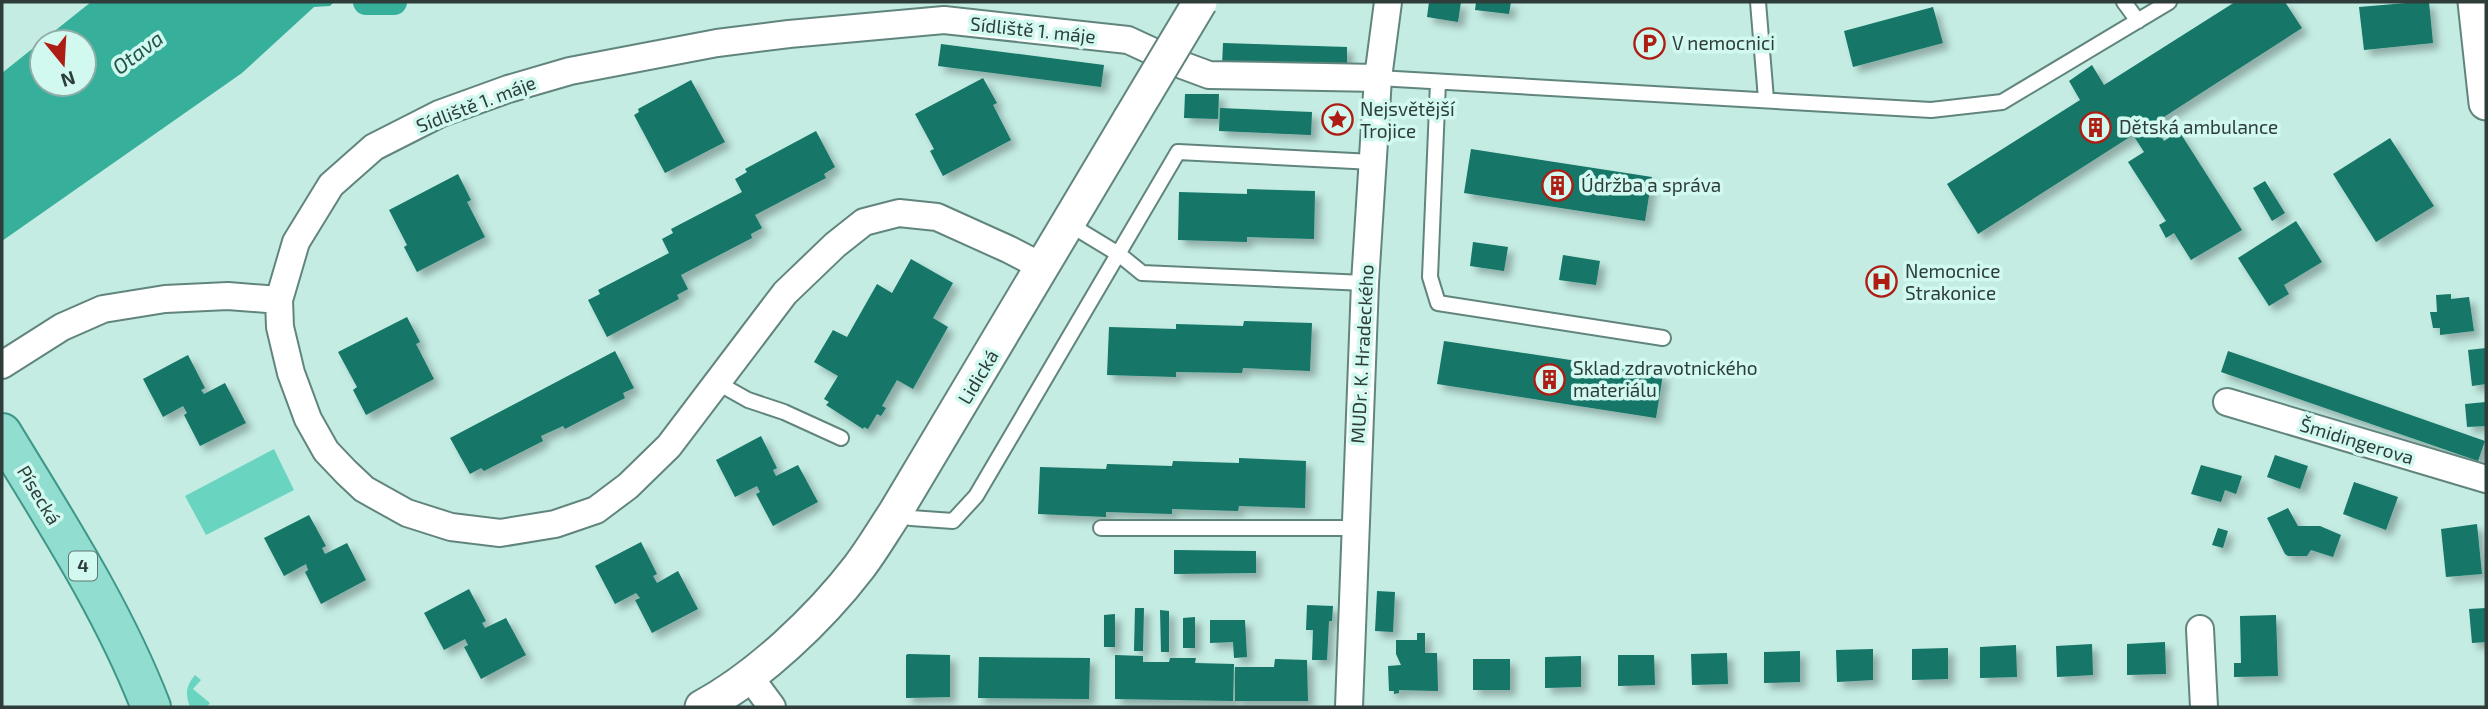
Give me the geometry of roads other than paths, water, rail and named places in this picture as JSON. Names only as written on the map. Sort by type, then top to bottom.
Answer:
[{"type":"main road","name":"Písecká","points":[[2,433],[92,581],[125,644],[151,707]]},
{"type":"street","name":"Lidická","points":[[702,707],[749,676],[831,601],[859,566],[895,513],[1200,2]]},
{"type":"street","name":"MUDr. K. Hradeckého","points":[[1349,707],[1365,283],[1378,78],[1388,2]]},
{"type":"street","points":[[2475,2],[2486,103]]},
{"type":"street","name":"Sídliště 1. máje","points":[[1043,267],[937,218],[899,213],[864,222],[835,245],[785,293],[669,446],[628,486],[596,510],[555,524],[500,533],[450,527],[407,513],[364,489],[326,451],[307,419],[291,373],[280,327],[279,300],[296,242],[331,185],[374,147],[439,114],[508,89],[570,71],[717,43],[944,20],[1128,40],[1209,75],[1378,78]]},
{"type":"street","points":[[2,365],[62,327],[103,309],[164,299],[228,296],[279,300]]},
{"type":"street","name":"Šmidingerova","points":[[2227,402],[2486,479]]},
{"type":"street","points":[[2200,629],[2204,707]]},
{"type":"street","points":[[749,676],[772,707]]},
{"type":"lane","points":[[1758,2],[1766,99]]},
{"type":"lane","points":[[2124,2],[2138,21]]},
{"type":"lane","points":[[1378,78],[1931,110],[2002,102],[2169,2]]},
{"type":"lane","points":[[1438,82],[1430,277],[1438,303],[1663,338]]},
{"type":"lane","points":[[895,513],[911,518],[953,521],[976,496],[1120,255],[1178,152],[1373,162]]},
{"type":"lane","points":[[1069,224],[1120,255],[1142,273],[1365,283]]},
{"type":"lane","points":[[716,382],[748,400],[784,412],[841,438]]},
{"type":"lane","points":[[1101,528],[1355,528]]},
{"type":"water","name":"Otava","points":[[91,2],[334,2],[330,6],[314,7],[242,73],[2,241],[2,73],[28,52],[28,98],[98,98],[98,28],[58,28]]},
{"type":"waterway","points":[[366,2],[394,2]]},
{"type":"place","name":"V nemocnici","points":[[1649,43]]},
{"type":"place","name":"Nejsvětější Trojice","points":[[1337,120]]},
{"type":"place","name":"Dětská ambulance","points":[[2096,127]]},
{"type":"place","name":"Údržba a správa","points":[[1558,185]]},
{"type":"place","name":"Nemocnice Strakonice","points":[[1882,282]]},
{"type":"place","name":"Sklad zdravotnického materiálu","points":[[1550,379]]}]
